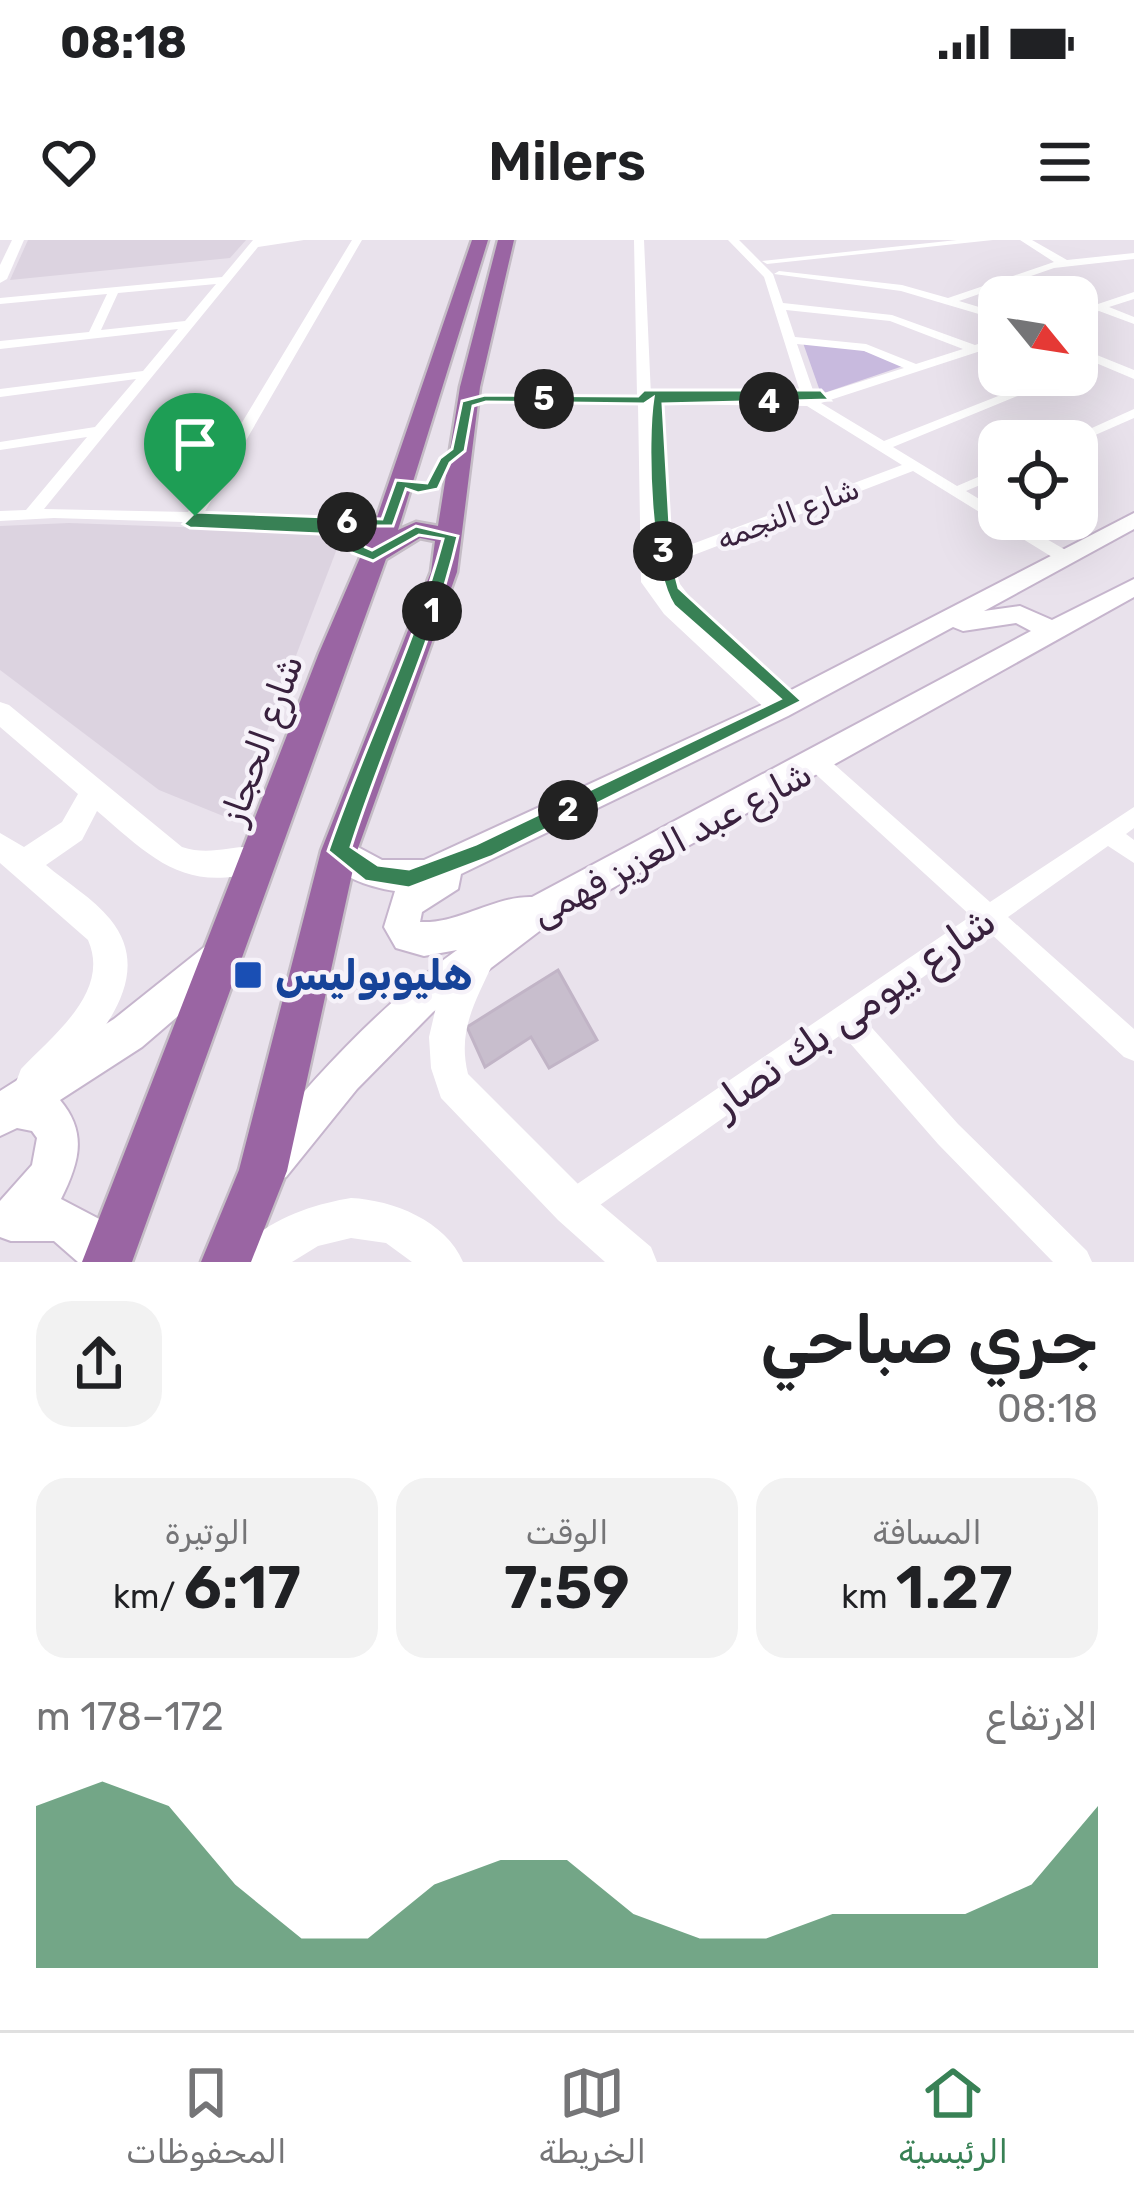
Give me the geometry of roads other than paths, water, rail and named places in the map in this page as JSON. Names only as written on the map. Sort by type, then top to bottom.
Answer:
[{"type":"main road","name":"شارع الحجاز","points":[[106,1262],[373,556],[388,523],[420,486],[480,240]]},
{"type":"main road","points":[[226,1262],[263,1171],[339,851],[360,785],[432,612],[451,536],[468,396],[506,240]]},
{"type":"main road","points":[[420,486],[459,451]]},
{"type":"main road","name":"شارع عبد العزيز فهمى","points":[[339,851],[373,874],[409,879],[483,851],[786,705],[1134,520]]},
{"type":"main road","points":[[373,556],[416,530],[451,536]]},
{"type":"main road","name":"شارع عبد العزيز فهمى","points":[[263,1171],[343,1075],[420,999],[538,912],[1130,594]]},
{"type":"main road","points":[[948,620],[971,622],[1019,614],[1053,632]]},
{"type":"main road","points":[[483,851],[461,872],[406,903],[401,915],[409,936],[435,940],[508,913],[538,912]]},
{"type":"main road","points":[[7,1111],[128,1033],[221,956]]},
{"type":"main road","points":[[7,1111],[43,1112],[59,1131],[58,1161],[41,1195],[7,1220]]},
{"type":"main road","points":[[7,1220],[45,1216],[72,1222],[106,1262]]},
{"type":"street","points":[[31,514],[256,242],[298,240]]},
{"type":"street","points":[[192,520],[357,240]]},
{"type":"street","points":[[639,240],[665,575],[680,602],[786,705]]},
{"type":"street","points":[[650,240],[650,582],[670,610],[786,705]]},
{"type":"street","points":[[733,240],[766,272],[784,306],[816,398],[978,505]]},
{"type":"street","points":[[743,240],[779,274],[784,306]]},
{"type":"street","points":[[767,261],[988,240]]},
{"type":"street","points":[[1025,240],[1064,262]]},
{"type":"street","points":[[0,279],[7,245]]},
{"type":"street","points":[[1110,248],[1130,256]]},
{"type":"street","points":[[951,300],[1064,262],[1130,256]]},
{"type":"street","points":[[779,274],[853,280],[978,309]]},
{"type":"street","points":[[0,302],[225,280]]},
{"type":"street","points":[[94,334],[114,290]]},
{"type":"street","points":[[1098,304],[1134,292]]},
{"type":"street","points":[[784,306],[892,318],[972,347]]},
{"type":"street","points":[[1098,311],[1134,321]]},
{"type":"street","points":[[0,345],[188,324]]},
{"type":"street","points":[[796,340],[850,345],[914,366]]},
{"type":"street","points":[[468,396],[816,398],[978,345]]},
{"type":"street","points":[[1100,361],[1134,375]]},
{"type":"street","points":[[0,393],[147,374]]},
{"type":"street","points":[[890,443],[1010,396]]},
{"type":"street","points":[[816,398],[978,495]]},
{"type":"street","points":[[1098,429],[1134,413]]},
{"type":"street","points":[[0,446],[99,431]]},
{"type":"street","name":"شارع النجمه","points":[[664,561],[913,466]]},
{"type":"street","points":[[964,487],[978,481]]},
{"type":"street","points":[[0,520],[31,514],[345,530],[354,536],[358,550],[373,556]]},
{"type":"street","points":[[0,520],[388,523]]},
{"type":"street","points":[[1042,540],[1068,554]]},
{"type":"street","points":[[1048,540],[1068,554]]},
{"type":"street","points":[[0,712],[186,864],[202,867],[257,860]]},
{"type":"street","points":[[818,764],[1134,1048]]},
{"type":"street","points":[[7,1111],[99,1007],[113,963],[100,930],[11,855],[72,831],[94,790]]},
{"type":"street","name":"شارع بيومى بك نصار","points":[[572,1206],[1134,817]]},
{"type":"street","points":[[1109,834],[1134,853]]},
{"type":"street","points":[[484,949],[448,1018],[444,1047],[449,1073],[461,1096],[636,1262]]},
{"type":"street","points":[[844,1017],[948,1134],[1076,1262]]},
{"type":"street","points":[[257,1262],[321,1225],[364,1218],[405,1227],[442,1262]]},
{"type":"place","name":"هليوبوليس","points":[[248,975]]}]
